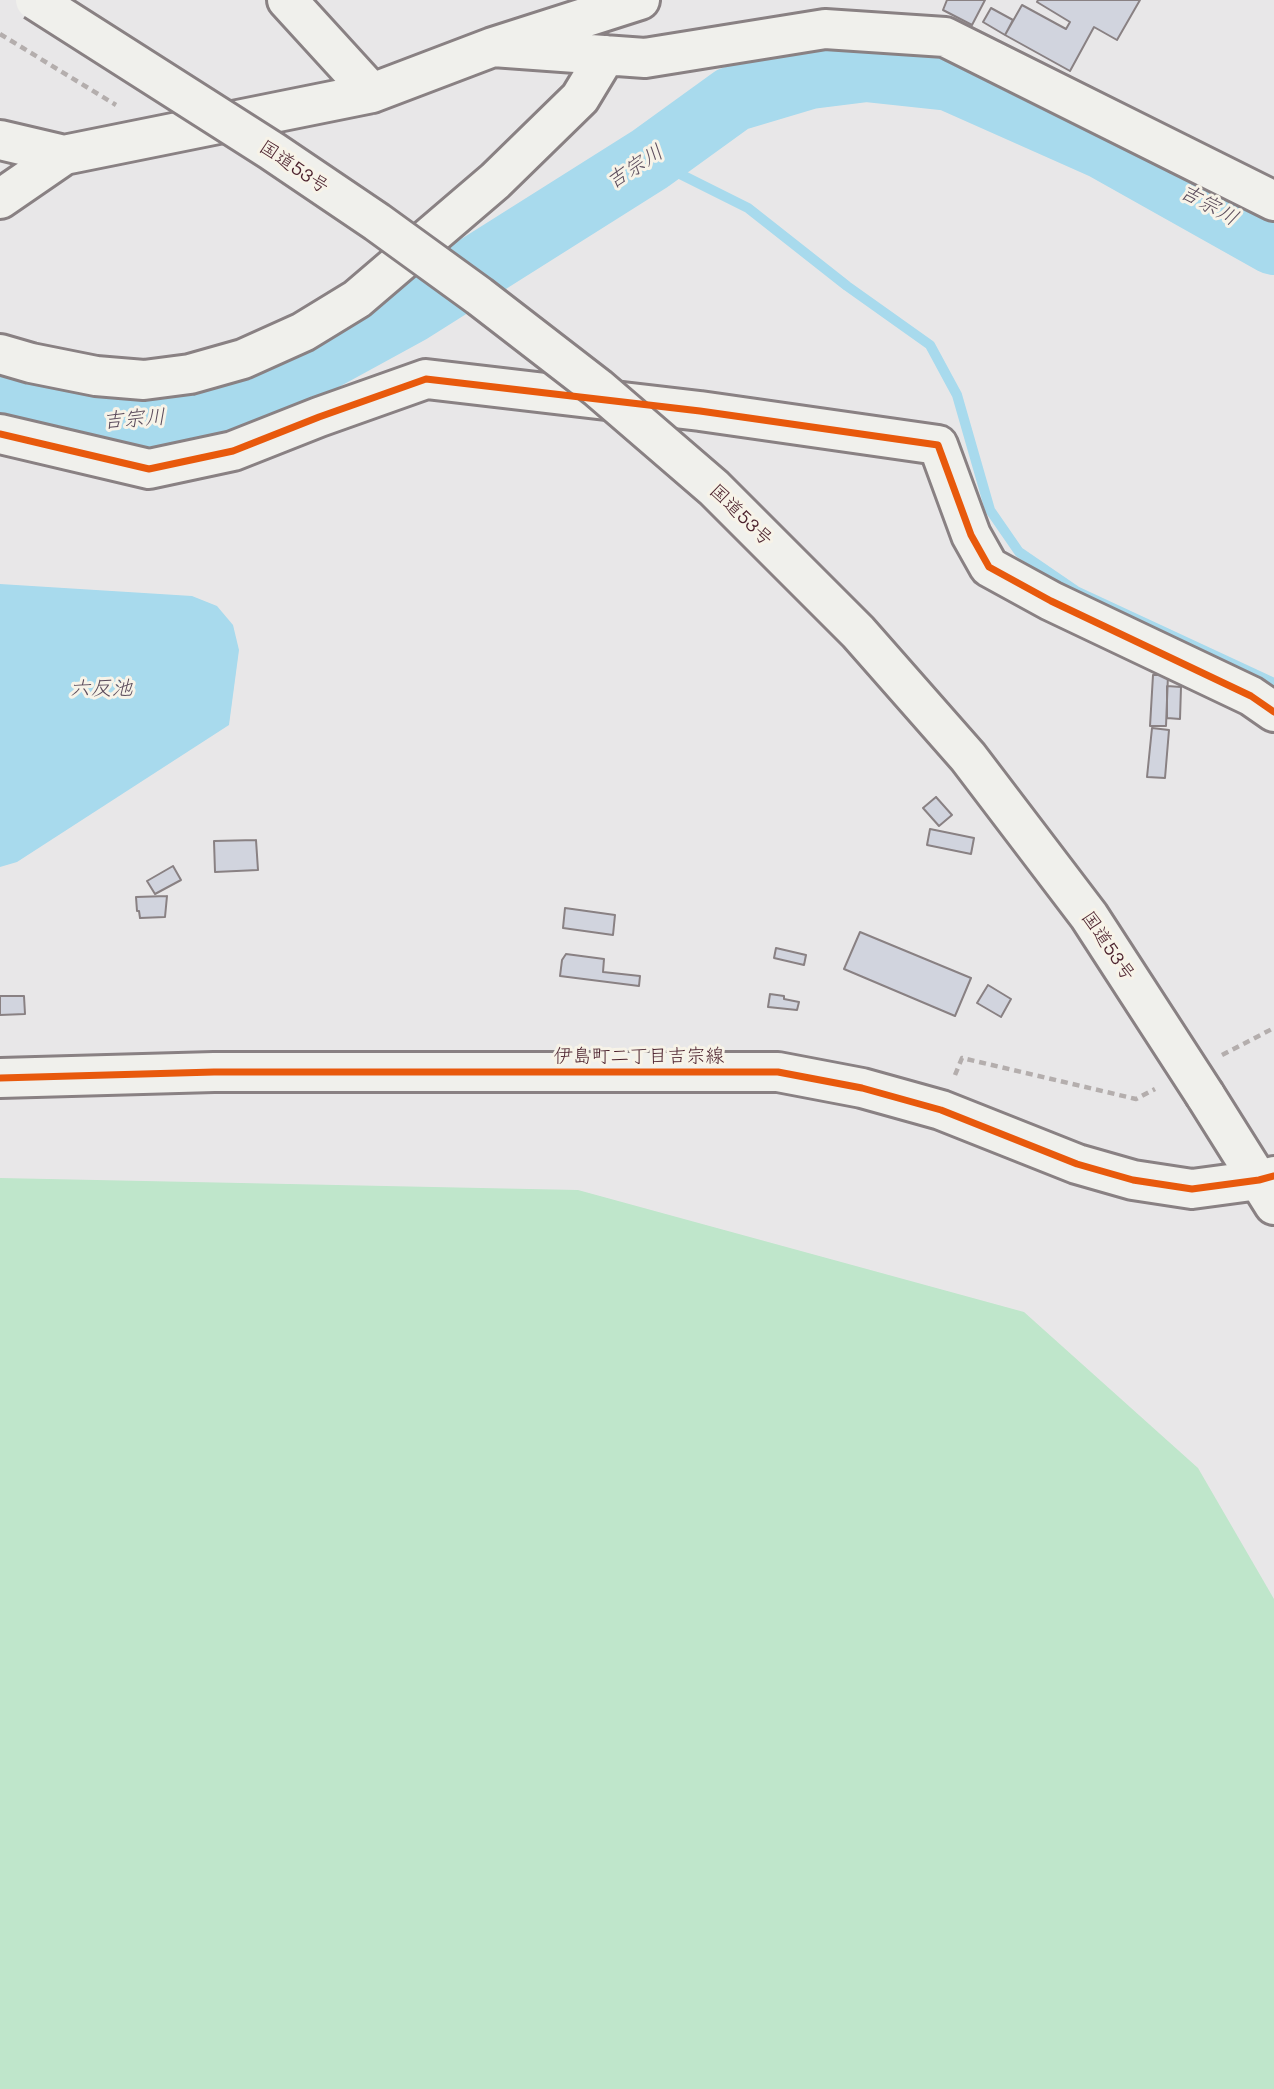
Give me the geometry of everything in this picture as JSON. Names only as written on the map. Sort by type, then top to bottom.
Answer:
[{"type":"main road","name":"国道53号","points":[[36,0],[272,151],[377,222],[598,388],[714,488],[858,632],[968,757],[1208,1078],[1269,1187]]},
{"type":"main road","points":[[287,0],[372,93]]},
{"type":"main road","points":[[0,199],[64,155],[372,93],[493,47],[640,0]]},
{"type":"main road","points":[[493,47],[645,58],[825,29],[945,37],[1274,201]]},
{"type":"main road","points":[[0,354],[96,376],[144,380],[190,373],[243,359],[303,332],[357,299],[495,181],[580,98],[606,55]]},
{"type":"main road","points":[[0,140],[64,155]]},
{"type":"main road","points":[[0,434],[149,469],[233,452],[319,417],[426,379],[699,411],[938,445],[971,535],[989,566],[1051,601],[1251,696],[1274,712]]},
{"type":"main road","name":"伊島町二丁目吉宗線","points":[[0,1078],[214,1072],[778,1072],[862,1088],[942,1110],[1077,1164],[1133,1180],[1192,1189],[1269,1187]]},
{"type":"path","points":[[0,34],[131,114],[154,136]]},
{"type":"path","points":[[1208,1078],[1274,1030]]},
{"type":"path","points":[[942,1110],[962,1058],[1136,1099],[1161,1086]]},
{"type":"green space","points":[[0,1178],[578,1190],[1024,1312],[1198,1468],[1274,1599],[1274,2089],[0,2089]]},
{"type":"water","name":"六反池","points":[[0,584],[192,596],[217,606],[233,625],[239,650],[229,725],[17,862],[0,867]]},
{"type":"building","points":[[947,0],[985,0],[972,25],[943,10]]},
{"type":"building","points":[[1140,0],[1117,40],[1094,27],[1070,71],[1005,35],[1022,5],[1066,29],[1070,22],[1037,2]]},
{"type":"building","points":[[991,8],[1013,20],[1005,35],[983,22]]},
{"type":"building","points":[[1153,675],[1168,675],[1166,726],[1150,726]]},
{"type":"building","points":[[1167,686],[1181,687],[1180,719],[1167,718]]},
{"type":"building","points":[[1152,728],[1169,730],[1165,778],[1147,777]]},
{"type":"building","points":[[936,797],[952,815],[939,826],[923,808]]},
{"type":"building","points":[[930,829],[974,838],[971,854],[927,845]]},
{"type":"building","points":[[256,840],[258,870],[215,872],[214,841]]},
{"type":"building","points":[[173,866],[181,880],[155,894],[147,881]]},
{"type":"building","points":[[167,896],[165,917],[140,918],[136,897]]},
{"type":"building","points":[[565,908],[615,915],[613,935],[563,928]]},
{"type":"building","points":[[860,932],[971,978],[955,1016],[844,969]]},
{"type":"building","points":[[776,948],[806,955],[804,965],[774,958]]},
{"type":"building","points":[[566,954],[604,959],[603,972],[640,976],[639,986],[560,976],[562,960]]},
{"type":"building","points":[[988,985],[1011,999],[1001,1017],[977,1003]]},
{"type":"building","points":[[770,994],[799,1002],[797,1010],[768,1007]]},
{"type":"building","points":[[0,996],[24,996],[25,1014],[0,1015]]},
{"type":"waterway","name":"吉宗川","points":[[0,405],[51,423],[166,419],[259,393],[409,311],[650,159],[733,99],[810,76],[866,69],[950,78],[1103,146],[1274,242]]},
{"type":"waterway","points":[[650,159],[748,208],[847,286],[930,345],[957,395],[990,510],[1019,552],[1076,591],[1274,683]]},
{"type":"cycle path","points":[[0,434],[149,469],[233,451],[426,379],[700,411],[938,445],[971,535],[989,567],[1051,601],[1251,696],[1274,712]]},
{"type":"cycle path","points":[[0,1078],[214,1072],[778,1072],[862,1088],[941,1110],[1077,1164],[1133,1180],[1192,1189],[1274,1176]]}]
